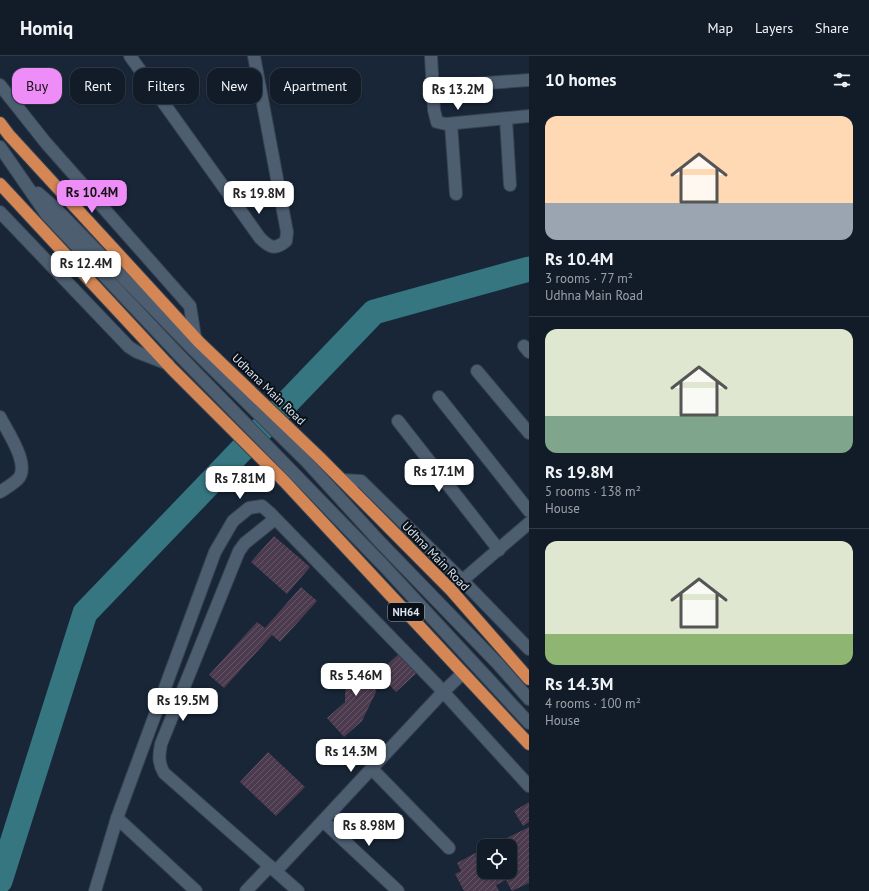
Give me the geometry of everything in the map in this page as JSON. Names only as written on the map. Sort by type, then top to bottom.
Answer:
[{"type":"highway","points":[[0,123],[9,135],[195,342]]},
{"type":"highway","name":"NH64","points":[[0,184],[170,367],[284,481],[529,744]]},
{"type":"highway","name":"Udhana Main Road","points":[[195,342],[319,457]]},
{"type":"highway","name":"Udhna Main Road","points":[[319,457],[451,590],[529,679]]},
{"type":"street","points":[[130,56],[260,238],[272,247],[280,246],[286,241],[287,232],[254,56]]},
{"type":"street","points":[[431,56],[434,110],[437,122],[441,124],[451,124],[529,116]]},
{"type":"street","points":[[433,87],[529,80]]},
{"type":"street","points":[[0,85],[46,143],[190,306],[195,342]]},
{"type":"street","points":[[506,119],[510,185]]},
{"type":"street","points":[[451,124],[456,194]]},
{"type":"street","points":[[0,147],[47,215],[180,356],[384,566],[529,723]]},
{"type":"street","points":[[25,182],[55,208],[195,342],[379,541],[499,665],[529,699]]},
{"type":"street","points":[[0,212],[129,347],[170,367]]},
{"type":"street","points":[[477,371],[529,433]]},
{"type":"street","points":[[439,397],[529,511]]},
{"type":"street","points":[[0,417],[18,451],[22,466],[21,474],[18,479],[0,492]]},
{"type":"street","points":[[398,421],[499,550]]},
{"type":"street","points":[[342,480],[361,481],[463,581],[529,649]]},
{"type":"street","points":[[98,889],[117,818],[215,552],[233,521],[249,508],[262,506],[276,519],[443,692],[529,786]]},
{"type":"street","points":[[276,519],[245,543],[239,551],[161,744],[159,755],[160,765],[164,773],[298,891]]},
{"type":"street","points":[[451,590],[529,523]]},
{"type":"street","points":[[246,891],[323,821],[443,692],[463,673]]},
{"type":"street","points":[[372,769],[449,848]]},
{"type":"street","points":[[117,818],[196,891]]},
{"type":"street","points":[[323,821],[398,891]]},
{"type":"building","points":[[274,536],[310,567],[287,594],[251,562]]},
{"type":"building","points":[[301,587],[317,601],[280,642],[272,635],[224,688],[209,675],[257,622],[265,628]]},
{"type":"building","points":[[401,652],[419,671],[396,692],[378,673]]},
{"type":"building","points":[[346,663],[377,664],[376,692],[362,721],[344,737],[327,718],[345,702]]},
{"type":"building","points":[[268,752],[305,787],[276,816],[240,782]]},
{"type":"building","points":[[529,802],[529,822],[523,826],[514,811]]},
{"type":"building","points":[[529,827],[529,883],[512,891],[506,880],[496,885],[499,891],[464,891],[455,874],[461,871],[457,863],[477,852],[477,879],[517,879],[517,839],[505,839]]},
{"type":"waterway","points":[[0,881],[85,613],[374,312],[529,269]]}]
